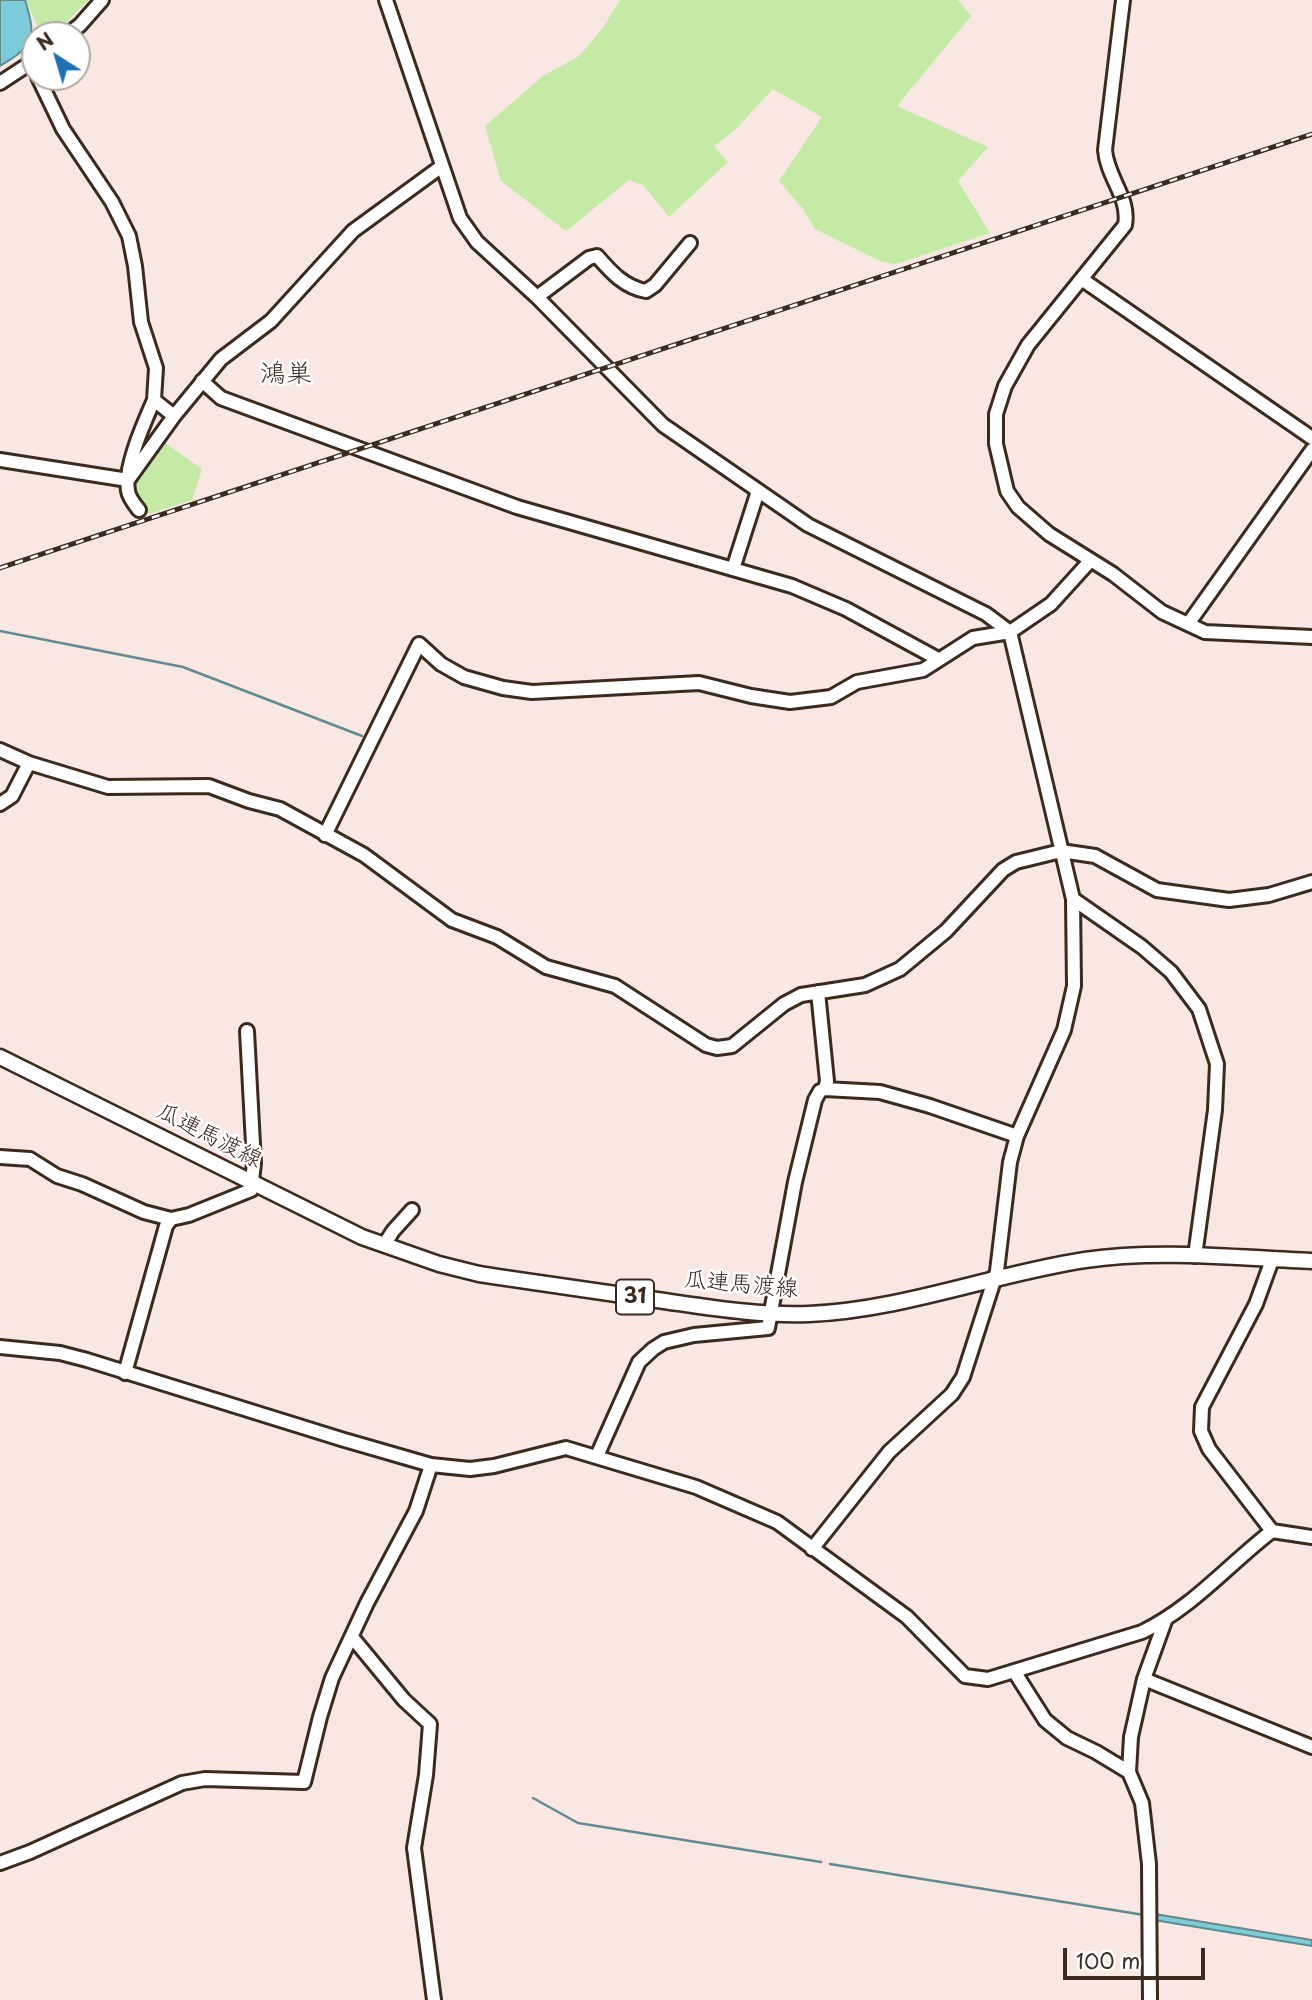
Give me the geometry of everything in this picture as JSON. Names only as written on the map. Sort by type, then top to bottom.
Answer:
[{"type":"main road","name":"瓜連馬渡線","points":[[0,1057],[362,1237],[478,1274],[704,1307],[808,1314],[852,1310],[1088,1260],[1135,1255],[1312,1261]]},
{"type":"street","points":[[83,21],[102,0]]},
{"type":"street","points":[[386,0],[460,218],[477,242],[537,297],[663,425],[807,525],[986,614],[1010,632],[1073,899],[1074,986],[1064,1030],[1017,1136],[1010,1162],[1000,1256],[963,1377],[952,1394],[889,1452],[812,1549]]},
{"type":"street","points":[[1123,0],[1105,150],[1106,164],[1125,204],[1125,225],[1028,345],[1005,386],[996,415],[996,444],[1007,491],[1018,507],[1049,534],[1113,574],[1162,612],[1205,632],[1312,637]]},
{"type":"street","points":[[0,83],[21,71]]},
{"type":"street","points":[[45,91],[63,129],[112,202],[129,236],[141,323],[156,368],[154,400],[138,438],[128,480],[128,494],[139,510]]},
{"type":"street","points":[[128,480],[174,416],[220,359],[271,321],[353,231],[442,166]]},
{"type":"street","points":[[537,297],[589,258],[597,256],[624,283],[646,291],[655,285],[690,243]]},
{"type":"street","points":[[1083,279],[1312,438]]},
{"type":"street","points":[[202,381],[221,398],[517,507],[792,586],[846,609],[937,659]]},
{"type":"street","points":[[154,400],[174,416]]},
{"type":"street","points":[[1188,624],[1312,450]]},
{"type":"street","points":[[0,460],[128,480]]},
{"type":"street","points":[[733,569],[758,491]]},
{"type":"street","points":[[325,835],[419,644],[441,664],[464,677],[503,688],[532,692],[699,683],[790,702],[831,697],[857,682],[923,670],[973,638],[1010,632],[1051,604],[1090,561]]},
{"type":"street","points":[[0,750],[29,763],[108,787],[209,786],[280,809],[363,855],[453,920],[497,937],[546,967],[615,986],[706,1045],[717,1048],[732,1046],[784,1004],[801,995],[865,985],[900,969],[946,931],[1003,870],[1016,862],[1061,851],[1095,856],[1157,890],[1228,900],[1269,895],[1312,882]]},
{"type":"street","points":[[0,804],[12,796],[29,763]]},
{"type":"street","points":[[1073,899],[1142,947],[1171,972],[1199,1009],[1217,1064],[1215,1110],[1195,1256]]},
{"type":"street","points":[[818,992],[827,1080],[825,1089]]},
{"type":"street","points":[[0,1157],[30,1159],[57,1176],[82,1184],[144,1212],[171,1219],[251,1190],[254,1163],[247,1031]]},
{"type":"street","points":[[597,1456],[639,1362],[653,1349],[664,1342],[694,1335],[768,1328],[807,1135],[815,1100],[820,1091],[880,1092],[930,1105],[1017,1136]]},
{"type":"street","points":[[384,1245],[412,1210]]},
{"type":"street","points":[[125,1373],[166,1226],[171,1219]]},
{"type":"street","points":[[1272,1260],[1256,1304],[1202,1407],[1201,1431],[1209,1449],[1272,1531],[1312,1537]]},
{"type":"street","points":[[0,1348],[60,1353],[87,1360],[431,1465],[470,1469],[494,1466],[566,1448],[731,1500],[777,1522],[907,1617],[965,1676],[988,1679],[1142,1632],[1165,1621],[1198,1597],[1272,1531]]},
{"type":"street","points":[[0,1863],[182,1783],[205,1779],[304,1782],[332,1678],[367,1603],[416,1511],[431,1465]]},
{"type":"street","points":[[1150,2000],[1149,1864],[1142,1802],[1129,1772],[1131,1737],[1144,1679],[1165,1621]]},
{"type":"street","points":[[352,1637],[404,1700],[430,1724],[426,1775],[414,1848],[433,2000]]},
{"type":"street","points":[[1014,1671],[1045,1720],[1068,1738],[1129,1772]]},
{"type":"street","points":[[1144,1679],[1312,1747]]},
{"type":"green space","points":[[26,0],[88,0],[68,21],[35,21]]},
{"type":"green space","points":[[620,0],[958,0],[971,16],[897,106],[988,147],[958,181],[990,233],[896,264],[882,262],[815,229],[803,209],[779,181],[822,117],[773,89],[734,131],[714,146],[728,162],[669,217],[643,185],[629,180],[566,231],[501,181],[485,126],[543,76],[579,56],[602,29]]},
{"type":"green space","points":[[165,443],[202,469],[192,500],[149,514],[132,489]]},
{"type":"water","points":[[0,0],[25,0],[30,21],[21,21],[21,52],[0,66]]},
{"type":"water","points":[[1155,1914],[1312,1940],[1312,1946],[1154,1920]]},
{"type":"waterway","points":[[0,631],[183,667],[362,736]]},
{"type":"waterway","points":[[533,1798],[578,1823],[821,1862]]},
{"type":"waterway","points":[[830,1864],[1144,1915]]},
{"type":"railway","points":[[0,568],[1312,134]]},
{"type":"district","name":"鴻巣","points":[[286,375]]}]
